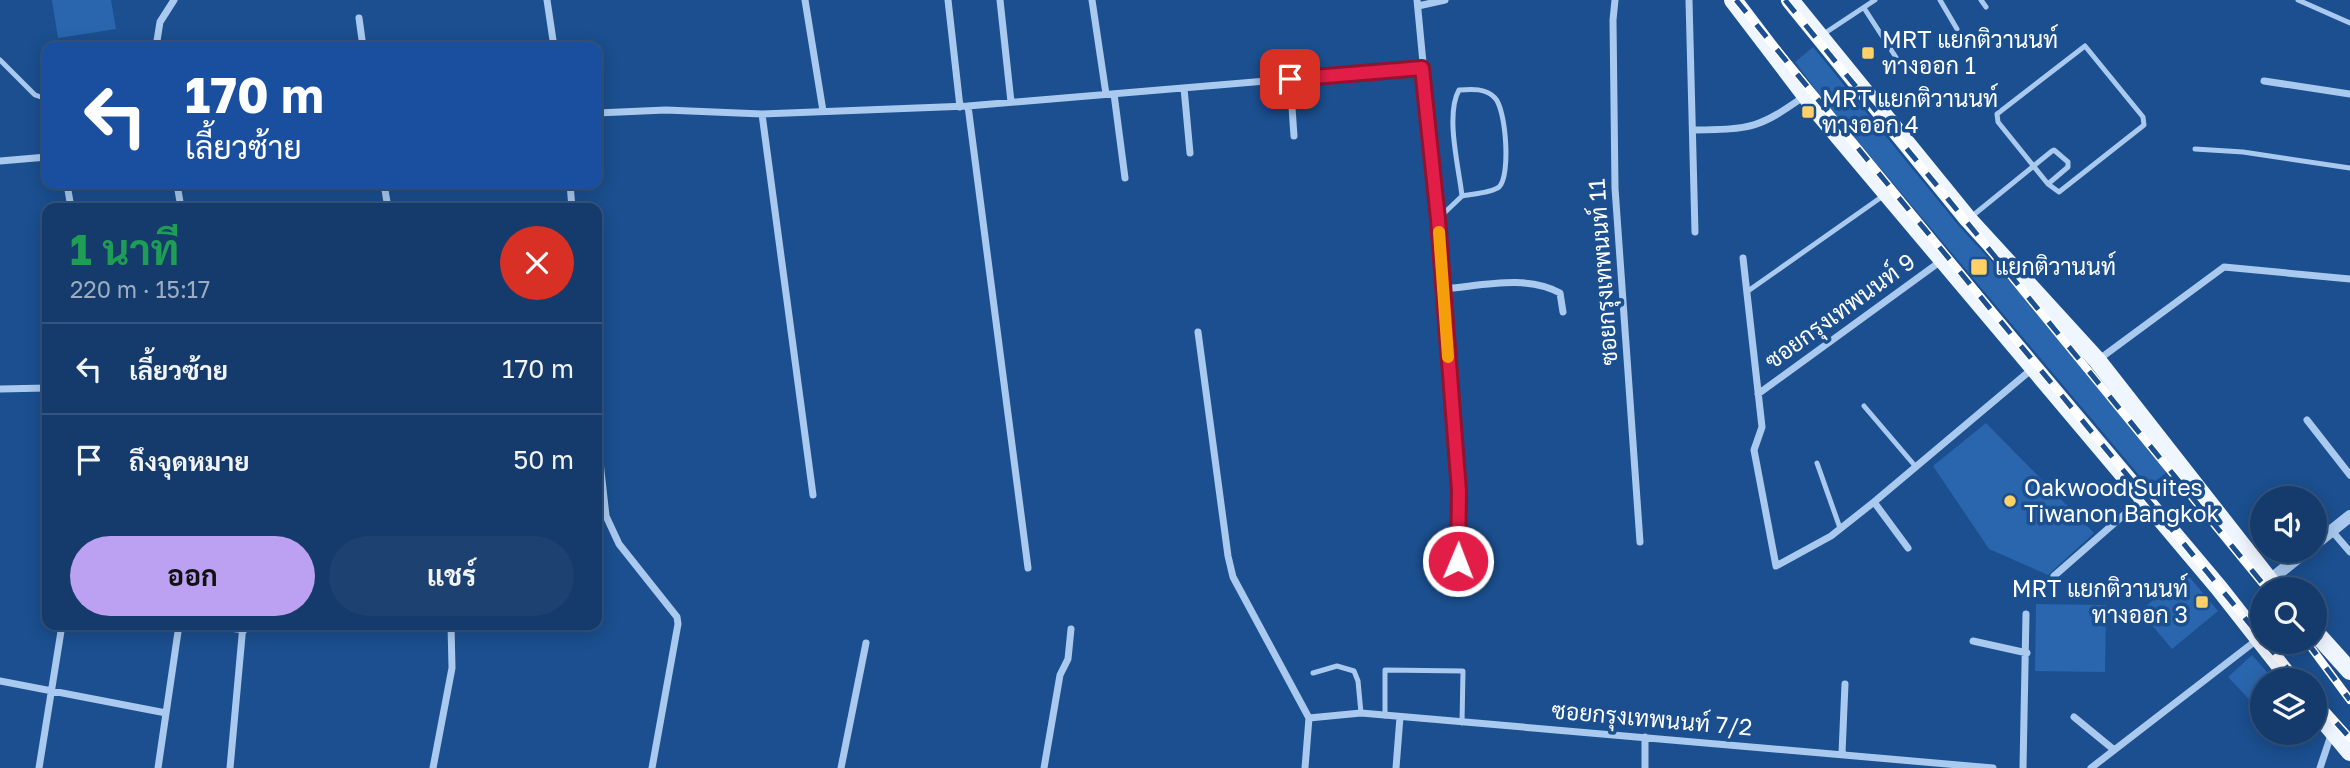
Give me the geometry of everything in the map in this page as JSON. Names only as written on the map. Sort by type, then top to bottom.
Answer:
[{"type":"main road","points":[[1733,0],[1807,95],[2032,369],[2250,628]]},
{"type":"main road","points":[[1790,0],[1968,219],[2097,360],[2267,577]]},
{"type":"main road","points":[[2327,645],[2350,671]]},
{"type":"main road","points":[[2271,654],[2282,668]]},
{"type":"main road","points":[[2327,726],[2350,752]]},
{"type":"street","points":[[157,42],[160,22],[174,0]]},
{"type":"street","points":[[547,0],[553,42]]},
{"type":"street","points":[[805,0],[823,111]]},
{"type":"street","points":[[948,0],[1028,568]]},
{"type":"street","points":[[1000,0],[1011,102]]},
{"type":"street","points":[[1092,0],[1125,178]]},
{"type":"street","points":[[1445,0],[1417,3],[1438,219],[1459,491],[1458,561]]},
{"type":"street","name":"ซอยกรุงเทพนนท์ 11","points":[[1615,0],[1615,188],[1640,542]]},
{"type":"street","points":[[1689,0],[1695,232]]},
{"type":"street","points":[[359,18],[362,42]]},
{"type":"street","points":[[602,113],[666,110],[762,114],[964,106],[1422,68]]},
{"type":"street","points":[[1290,79],[1294,136]]},
{"type":"street","points":[[2264,80],[2350,94]]},
{"type":"street","points":[[1184,88],[1190,153]]},
{"type":"street","points":[[1694,130],[1756,127],[1770,121],[1807,95]]},
{"type":"street","points":[[762,114],[813,495]]},
{"type":"street","points":[[0,161],[42,157]]},
{"type":"street","points":[[1743,258],[1762,427],[1754,450],[1776,566],[1840,528],[1874,502],[2032,369]]},
{"type":"street","name":"ซอยกรุงเทพนนท์ 9","points":[[1758,394],[1944,259]]},
{"type":"street","points":[[2097,360],[2224,267],[2350,279]]},
{"type":"street","points":[[1443,289],[1518,282],[1549,287],[1560,293],[1563,312]]},
{"type":"street","points":[[1198,332],[1227,556],[1233,577],[1309,718],[1305,768]]},
{"type":"street","points":[[0,389],[42,388]]},
{"type":"street","points":[[2307,420],[2350,475]]},
{"type":"street","points":[[602,480],[606,516],[619,544],[677,617],[678,624],[652,768]]},
{"type":"street","points":[[2054,576],[2143,499]]},
{"type":"street","points":[[1874,502],[1908,548]]},
{"type":"street","points":[[2327,535],[2350,516]]},
{"type":"street","points":[[2332,531],[2350,552]]},
{"type":"street","points":[[2281,577],[2294,563]]},
{"type":"street","points":[[2023,768],[2026,614]]},
{"type":"street","points":[[1044,768],[1060,675],[1068,659],[1071,629]]},
{"type":"street","points":[[39,768],[61,630]]},
{"type":"street","points":[[158,768],[179,630]]},
{"type":"street","points":[[230,768],[243,630]]},
{"type":"street","points":[[433,768],[452,668],[451,630]]},
{"type":"street","points":[[1973,641],[2026,653]]},
{"type":"street","points":[[841,768],[866,643]]},
{"type":"street","points":[[2091,768],[2250,646]]},
{"type":"street","points":[[0,681],[166,713]]},
{"type":"street","points":[[1842,753],[1845,684]]},
{"type":"street","name":"ซอยกรุงเทพนนท์ 7/2","points":[[1309,718],[1361,713],[1993,768]]},
{"type":"street","points":[[1396,768],[1400,717]]},
{"type":"street","points":[[2074,717],[2113,749]]},
{"type":"street","points":[[2320,768],[2332,732]]},
{"type":"street","points":[[1645,737],[1645,768]]},
{"type":"lane","points":[[1821,36],[1875,0]]},
{"type":"lane","points":[[1940,0],[1957,29]]},
{"type":"lane","points":[[1981,0],[1986,7]]},
{"type":"lane","points":[[2298,0],[2350,23]]},
{"type":"lane","points":[[1864,8],[1899,62]]},
{"type":"lane","points":[[2087,47],[2143,117],[2144,125],[2059,192],[2048,184],[2033,166],[1998,122],[1997,114],[2079,48],[2087,47]]},
{"type":"lane","points":[[0,60],[35,95],[42,97]]},
{"type":"lane","points":[[1438,219],[1462,196],[1497,189],[1503,181],[1506,167],[1501,109],[1488,92],[1474,89],[1460,90],[1455,99],[1453,116],[1462,196]]},
{"type":"lane","points":[[2195,149],[2244,152],[2350,168]]},
{"type":"lane","points":[[1968,219],[2054,150],[2063,157],[2068,167],[2048,184]]},
{"type":"lane","points":[[1748,291],[1887,192]]},
{"type":"lane","points":[[1864,406],[1916,467]]},
{"type":"lane","points":[[1817,463],[1840,528]]},
{"type":"lane","points":[[1313,673],[1338,666],[1354,671],[1358,681],[1361,713]]},
{"type":"lane","points":[[1385,716],[1385,670],[1463,671],[1462,723]]},
{"type":"building","points":[[52,0],[111,0],[116,29],[58,38]]},
{"type":"building","points":[[1813,47],[1959,226],[2088,367],[2169,470],[2149,487],[1828,106],[1795,62]]},
{"type":"building","name":"Oakwood Suites Tiwanon Bangkok","points":[[1986,423],[2094,533],[2048,575],[1989,549],[1933,466]]},
{"type":"building","points":[[2186,573],[2218,611],[2172,649],[2140,611]]},
{"type":"building","points":[[2036,604],[2106,605],[2105,672],[2035,671]]},
{"type":"building","points":[[2252,655],[2264,668],[2250,668],[2250,700],[2228,677]]},
{"type":"railway","points":[[1736,0],[2250,624]]},
{"type":"railway","points":[[1785,0],[2257,577]]},
{"type":"railway","points":[[2275,654],[2287,668]]},
{"type":"railway","points":[[2316,654],[2350,700]]},
{"type":"railway","points":[[2327,712],[2350,738]]},
{"type":"slow traffic","points":[[1439,232],[1448,357]]},
{"type":"place","name":"MRT แยกติวานนท์ ทางออก 1","points":[[1868,53]]},
{"type":"place","name":"MRT แยกติวานนท์ ทางออก 4","points":[[1808,112]]},
{"type":"place","name":"แยกติวานนท์","points":[[1979,267]]},
{"type":"place","name":"Oakwood Suites Tiwanon Bangkok","points":[[2010,501]]},
{"type":"place","name":"MRT แยกติวานนท์ ทางออก 3","points":[[2202,602]]},
{"type":"route","points":[[1290,79],[1422,68],[1438,219],[1459,491],[1458,561]]}]
